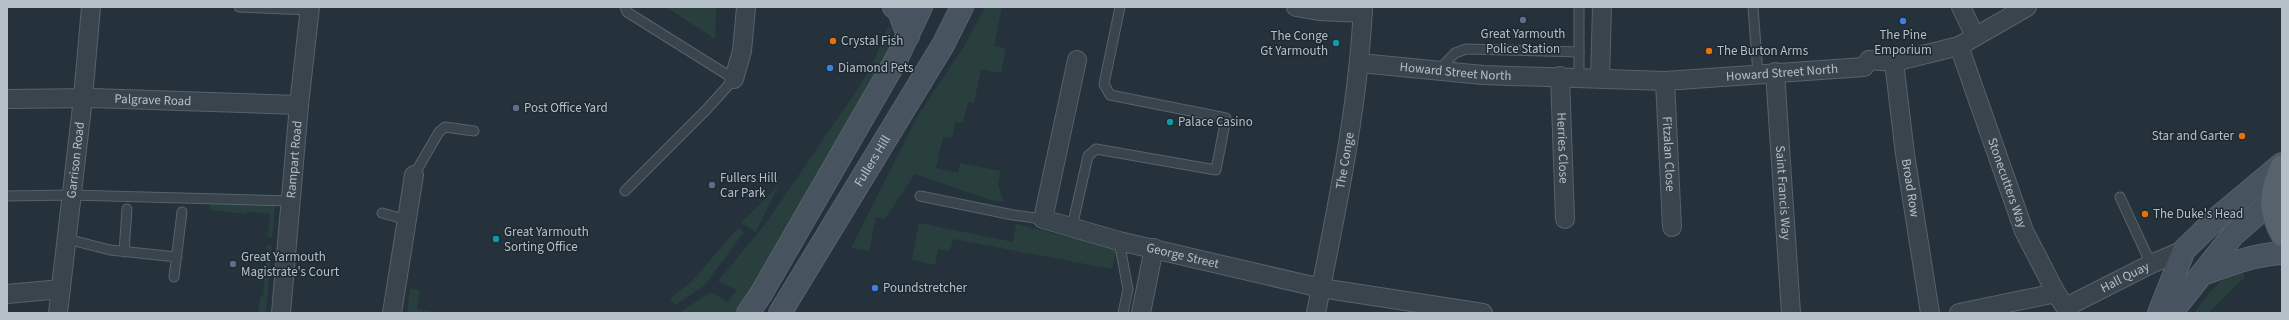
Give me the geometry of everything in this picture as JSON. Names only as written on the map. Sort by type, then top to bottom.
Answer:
[{"type":"main road","points":[[894,7],[898,11],[908,36]]},
{"type":"main road","points":[[748,313],[830,176],[908,36],[921,7]]},
{"type":"main road","name":"Fullers Hill","points":[[780,313],[943,44],[962,7]]},
{"type":"main road","points":[[2282,165],[2272,193],[2276,198],[2275,223],[2282,235]]},
{"type":"main road","name":"Hall Quay","points":[[2160,313],[2184,250],[2215,220],[2282,165]]},
{"type":"main road","points":[[2171,313],[2233,236],[2276,198]]},
{"type":"main road","points":[[2203,274],[2242,259],[2263,254],[2282,253]]},
{"type":"street","name":"Garrison Road","points":[[58,313],[83,98],[91,7]]},
{"type":"street","points":[[734,79],[742,51],[746,7]]},
{"type":"street","points":[[1296,7],[1319,11],[1363,10]]},
{"type":"street","points":[[1600,78],[1602,7]]},
{"type":"street","points":[[1961,7],[1975,36]]},
{"type":"street","name":"Howard Street North","points":[[1360,63],[1440,69],[1483,75],[1560,76],[1664,81],[1864,66],[1869,60],[1894,62],[1912,59],[1959,46],[2027,7]]},
{"type":"street","name":"Rampart Road","points":[[281,313],[299,105],[310,9]]},
{"type":"street","name":"The Conge","points":[[1316,313],[1339,199],[1360,63],[1363,10]]},
{"type":"street","name":"Stonecutters Way","points":[[1959,46],[2024,231],[2064,304]]},
{"type":"street","points":[[1043,219],[1077,60]]},
{"type":"street","name":"Broad Row","points":[[1894,62],[1906,161],[1930,313]]},
{"type":"street","name":"Saint Francis Way","points":[[1766,73],[1791,313]]},
{"type":"street","name":"Herries Close","points":[[1560,76],[1565,219]]},
{"type":"street","name":"Fitzalan Close","points":[[1664,81],[1672,227]]},
{"type":"street","name":"Palgrave Road","points":[[7,99],[83,98],[299,105]]},
{"type":"street","points":[[392,313],[414,175]]},
{"type":"street","name":"George Street","points":[[1043,219],[1119,241],[1321,288],[1483,313]]},
{"type":"street","points":[[1141,313],[1154,248]]},
{"type":"street","name":"Hall Quay","points":[[2064,304],[2184,250]]},
{"type":"street","points":[[7,294],[61,289]]},
{"type":"street","points":[[1959,313],[2064,304]]},
{"type":"lane","points":[[239,7],[310,9]]},
{"type":"lane","points":[[625,7],[627,12],[634,17],[734,79],[707,109],[625,191]]},
{"type":"lane","points":[[1072,228],[1088,156],[1099,148],[1216,170],[1226,118],[1110,95],[1104,84],[1120,7]]},
{"type":"lane","points":[[1578,77],[1579,7]]},
{"type":"lane","points":[[1753,7],[1766,73]]},
{"type":"lane","points":[[1440,69],[1455,53],[1466,49],[1579,52]]},
{"type":"lane","points":[[414,175],[439,132],[445,127],[474,131]]},
{"type":"lane","points":[[7,196],[71,195],[290,201]]},
{"type":"lane","points":[[920,196],[1013,215],[1043,219]]},
{"type":"lane","points":[[2120,197],[2151,264]]},
{"type":"lane","points":[[124,252],[127,209]]},
{"type":"lane","points":[[174,277],[182,212]]},
{"type":"lane","points":[[382,213],[407,220]]},
{"type":"lane","points":[[67,239],[110,250],[177,257]]},
{"type":"lane","points":[[1119,241],[1128,289],[1123,313]]},
{"type":"green space","points":[[666,7],[716,7],[715,39]]},
{"type":"green space","points":[[985,7],[1002,7],[994,46],[1006,49],[1001,73],[981,69],[974,103],[968,102],[963,123],[955,122],[952,138],[943,137],[936,168],[958,173],[960,163],[1001,171],[998,185],[1004,202],[990,200],[915,174],[885,219],[876,217],[869,251],[851,248],[918,115],[965,45]]},
{"type":"green space","points":[[888,27],[891,28],[891,34],[888,48],[883,61],[858,109],[809,198],[739,313],[679,313],[711,292],[728,302],[736,290],[718,281],[766,223],[857,90],[872,65]]},
{"type":"green space","points":[[781,180],[756,232],[741,223],[774,190]]},
{"type":"green space","points":[[210,202],[275,204],[272,237],[268,237],[270,214],[247,211],[247,214],[209,210]]},
{"type":"green space","points":[[919,223],[1013,242],[1016,224],[1114,248],[1116,251],[1112,269],[953,239],[950,251],[938,249],[935,265],[912,260]]},
{"type":"green space","points":[[738,228],[744,232],[705,285],[675,305],[670,299],[693,280]]},
{"type":"green space","points":[[267,245],[272,245],[266,313],[258,313],[260,297],[263,297]]},
{"type":"green space","points":[[2241,271],[2245,277],[2208,313],[2194,313],[2208,294],[2228,274],[2231,275]]},
{"type":"green space","points":[[410,288],[420,290],[417,309],[440,313],[407,313]]},
{"type":"place","name":"Great Yarmouth Police Station","points":[[1523,20]]},
{"type":"place","name":"The Pine Emporium","points":[[1903,21]]},
{"type":"place","name":"Crystal Fish","points":[[833,41]]},
{"type":"place","name":"The Conge Gt Yarmouth","points":[[1336,43]]},
{"type":"place","name":"The Burton Arms","points":[[1709,51]]},
{"type":"place","name":"Diamond Pets","points":[[830,68]]},
{"type":"place","name":"Post Office Yard","points":[[516,108]]},
{"type":"place","name":"Palace Casino","points":[[1170,122]]},
{"type":"place","name":"Star and Garter","points":[[2242,136]]},
{"type":"place","name":"Fullers Hill Car Park","points":[[712,185]]},
{"type":"place","name":"The Duke's Head","points":[[2145,214]]},
{"type":"place","name":"Great Yarmouth Sorting Office","points":[[496,239]]},
{"type":"place","name":"Great Yarmouth Magistrate's Court","points":[[233,264]]},
{"type":"place","name":"Poundstretcher","points":[[875,288]]}]
